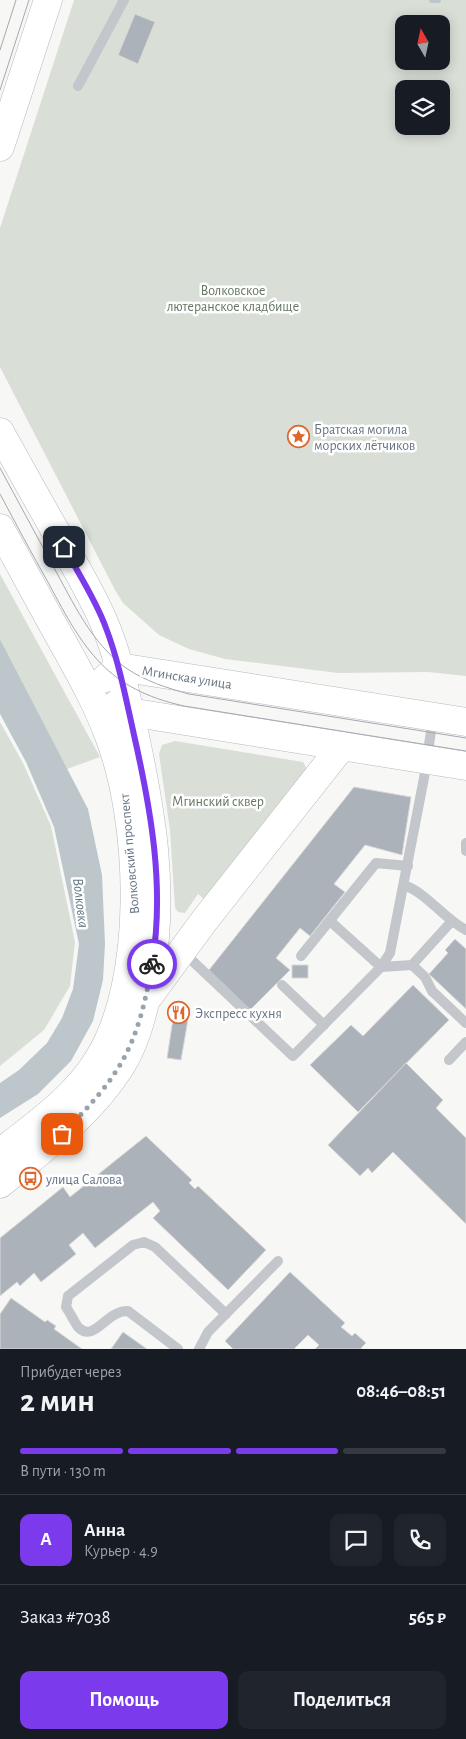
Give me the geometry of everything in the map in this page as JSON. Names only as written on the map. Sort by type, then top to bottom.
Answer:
[{"type":"street","points":[[0,148],[48,0]]},
{"type":"street","name":"Волковский проспект","points":[[0,432],[106,626],[129,712],[150,812],[158,898],[156,943],[146,1000],[130,1048],[109,1084],[62,1134],[0,1184]]},
{"type":"street","name":"Волковский проспект","points":[[0,528],[90,692],[116,756],[128,813],[136,899],[134,935],[126,985],[108,1043],[85,1078],[50,1113],[0,1153]]},
{"type":"street","points":[[118,667],[90,692],[129,712],[466,766]]},
{"type":"street","name":"Мгинская улица","points":[[118,667],[466,722]]},
{"type":"street","points":[[146,1000],[342,746]]},
{"type":"lane","points":[[78,86],[124,0]]},
{"type":"lane","points":[[182,951],[293,1056],[381,967],[390,954],[408,866],[433,717]]},
{"type":"lane","points":[[466,843],[466,851]]},
{"type":"lane","points":[[302,956],[376,863],[408,866]]},
{"type":"lane","points":[[404,885],[422,895],[451,922],[466,930]]},
{"type":"lane","points":[[330,921],[381,967],[412,965],[451,922]]},
{"type":"lane","points":[[412,965],[425,978],[432,990],[466,1023]]},
{"type":"lane","points":[[282,985],[324,1024]]},
{"type":"lane","points":[[449,1060],[466,1042]]},
{"type":"lane","points":[[178,1349],[128,1311],[119,1311],[109,1316],[97,1330],[89,1332],[79,1328],[66,1307],[68,1296],[133,1245],[144,1242],[155,1247],[226,1314]]},
{"type":"lane","points":[[201,1348],[208,1332],[278,1261]]},
{"type":"green space","name":"Волковское лютеранское кладбище","points":[[74,0],[466,0],[466,676],[428,672],[338,673],[225,659],[189,649],[159,635],[123,603],[115,590],[0,367],[0,228]]},
{"type":"green space","points":[[0,574],[100,757],[67,769],[0,639]]},
{"type":"green space","points":[[0,722],[23,763],[51,826],[75,942],[70,986],[44,1030],[0,1066]]},
{"type":"green space","name":"Мгинский сквер","points":[[175,741],[303,762],[307,769],[205,900],[198,894],[185,913],[178,912],[175,908],[170,830],[159,754],[162,745]]},
{"type":"water","name":"Волковка","points":[[0,639],[88,809],[102,875],[105,944],[103,980],[93,1021],[71,1061],[38,1094],[0,1118],[0,1083],[19,1070],[47,1043],[62,1018],[73,989],[79,944],[54,827],[26,762],[0,714]]},
{"type":"building","points":[[135,14],[155,22],[138,64],[118,55]]},
{"type":"building","points":[[354,787],[411,797],[402,855],[365,845],[334,884],[345,892],[310,936],[300,928],[276,958],[290,970],[250,1010],[209,970]]},
{"type":"building","points":[[455,939],[466,949],[466,1009],[429,974],[448,953],[445,950]]},
{"type":"building","points":[[292,965],[308,965],[308,978],[292,978]]},
{"type":"building","points":[[413,985],[449,1020],[358,1112],[310,1065],[351,1025],[363,1036]]},
{"type":"building","points":[[175,1006],[190,1008],[181,1060],[167,1058]]},
{"type":"building","points":[[406,1063],[443,1100],[436,1108],[466,1138],[466,1224],[393,1152],[372,1173],[368,1168],[360,1176],[328,1145]]},
{"type":"building","points":[[146,1136],[192,1180],[189,1183],[195,1189],[198,1186],[266,1250],[228,1290],[153,1218],[160,1211],[153,1202],[95,1248],[83,1233],[69,1245],[76,1254],[41,1282],[34,1273],[20,1286],[17,1282],[0,1296],[0,1238],[63,1187],[70,1197]]},
{"type":"building","points":[[290,1272],[345,1323],[341,1327],[352,1336],[355,1333],[366,1343],[362,1349],[315,1349],[319,1345],[308,1335],[294,1349],[233,1349],[225,1341]]},
{"type":"building","points":[[11,1298],[45,1322],[47,1320],[56,1326],[54,1329],[82,1349],[0,1349],[0,1314]]},
{"type":"building","points":[[123,1332],[147,1349],[111,1349]]},
{"type":"waterway","points":[[432,0],[438,0]]},
{"type":"tram line","points":[[0,50],[16,0]]},
{"type":"tram line","points":[[0,90],[29,0]]},
{"type":"tram line","points":[[0,468],[84,621],[103,647],[133,673],[156,684],[189,694],[466,738]]},
{"type":"tram line","points":[[0,494],[74,629],[101,663],[135,689],[158,699],[184,706],[466,751]]},
{"type":"way so far","points":[[62,1134],[109,1084],[121,1065],[139,1024],[146,1000],[152,964]]},
{"type":"place","name":"Братская могила морских лётчиков","points":[[298,437]]},
{"type":"place","name":"Экспресс кухня","points":[[179,1013]]},
{"type":"place","name":"улица Салова","points":[[30,1179]]},
{"type":"route","points":[[64,547],[106,626],[123,682],[143,773],[156,862],[158,898],[156,943],[152,964]]}]
